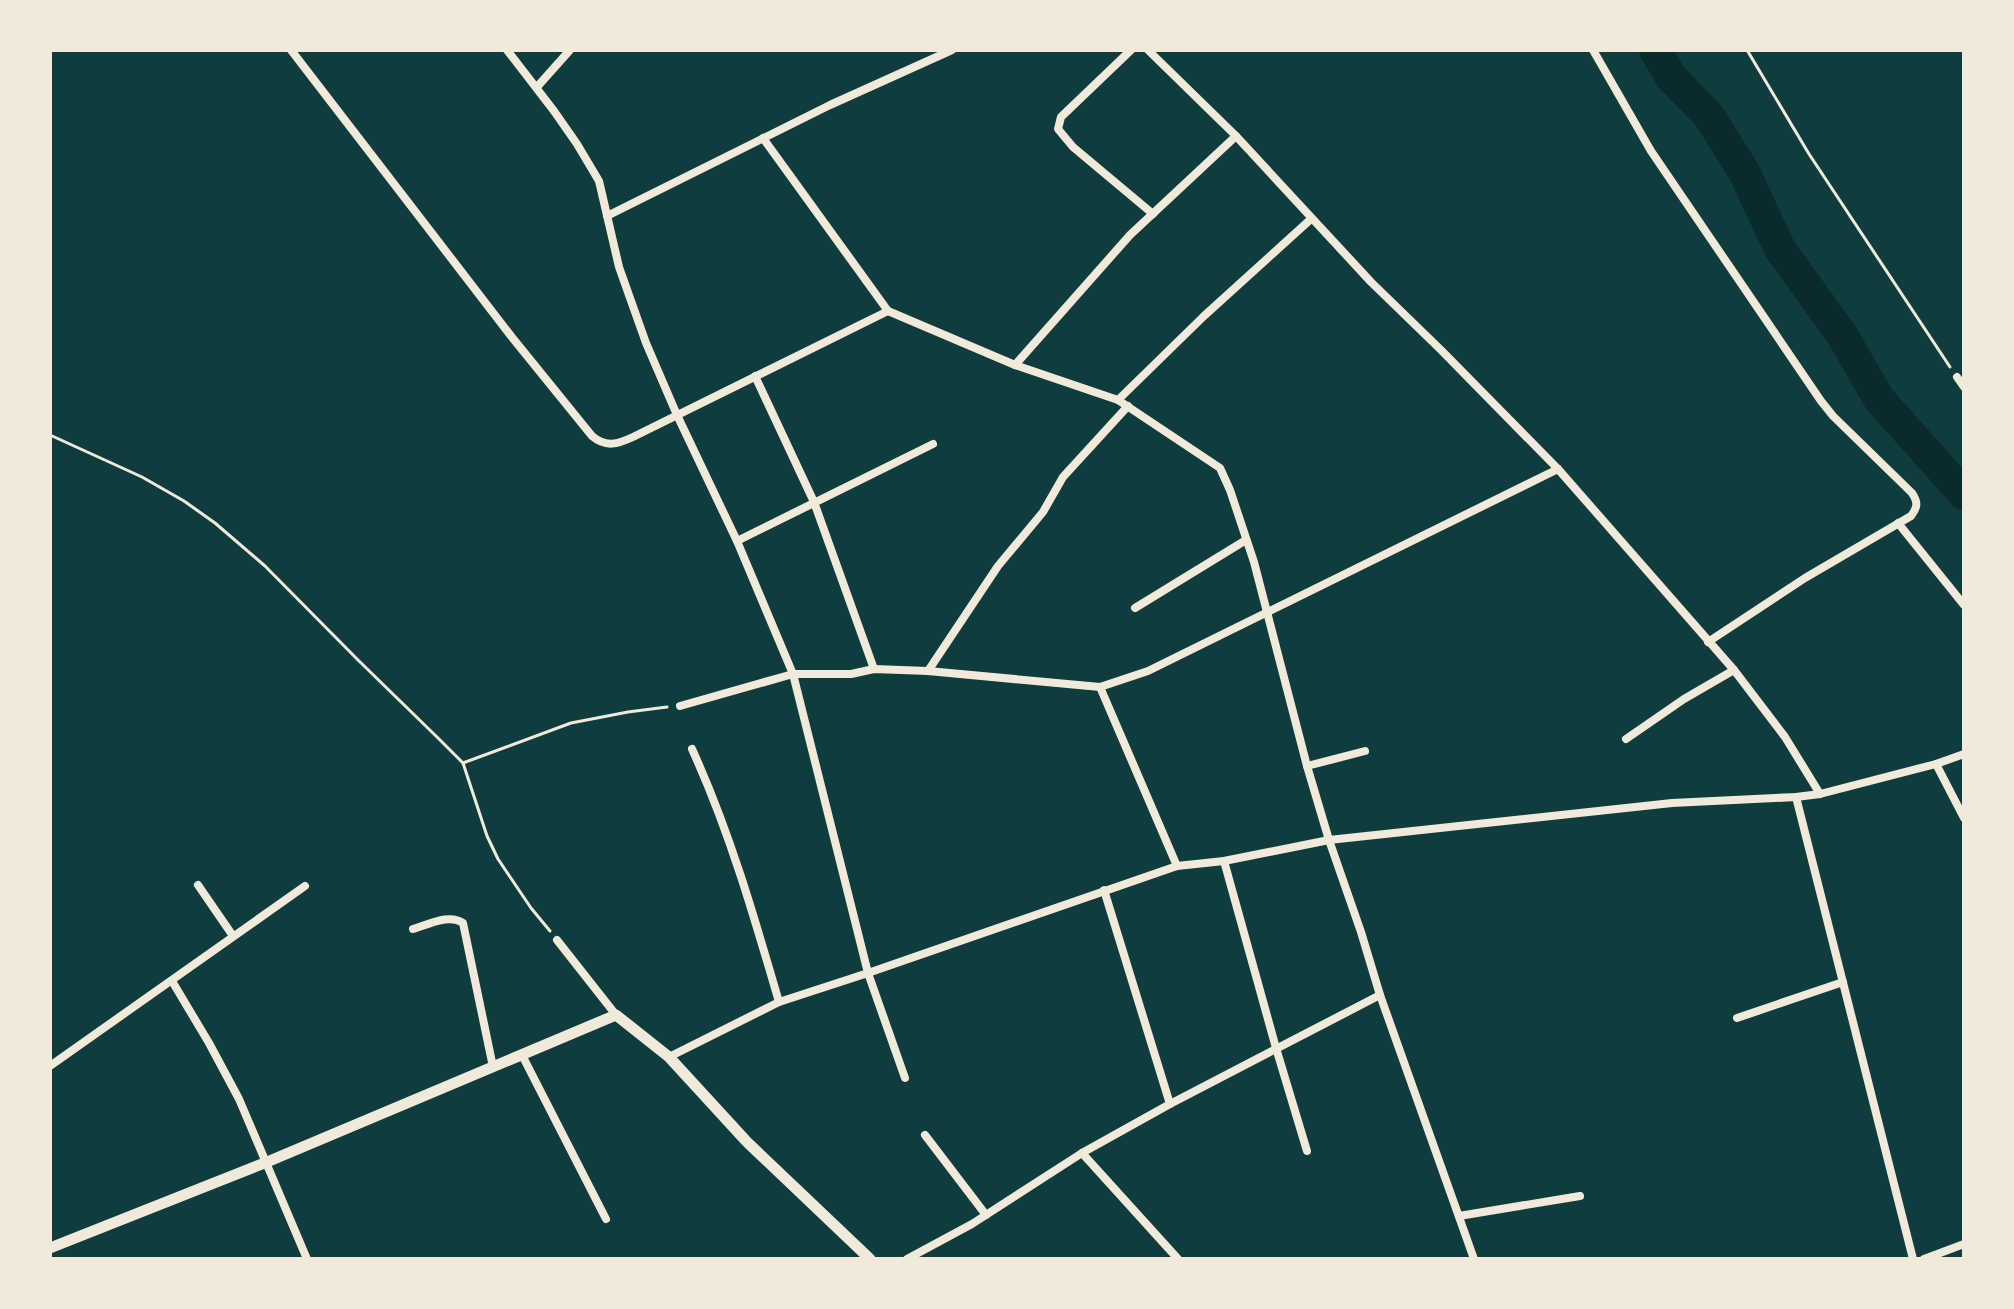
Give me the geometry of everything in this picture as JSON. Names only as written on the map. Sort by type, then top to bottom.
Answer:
[{"type":"street","points":[[291,50],[511,336],[599,442],[621,443],[888,311]]},
{"type":"street","points":[[507,50],[537,87],[599,181],[619,267],[632,305],[677,415],[737,541],[793,674],[868,973],[905,1078]]},
{"type":"street","points":[[537,87],[570,50]]},
{"type":"street","points":[[607,216],[830,105],[952,50]]},
{"type":"street","points":[[1131,50],[1061,117],[1058,129],[1073,147],[1153,214]]},
{"type":"street","points":[[1148,50],[1236,136],[1311,219],[1558,469],[1734,670],[1785,737],[1820,794]]},
{"type":"street","points":[[1593,50],[1651,151],[1821,401],[1916,500],[1911,516],[1805,578],[1708,642]]},
{"type":"street","points":[[1017,363],[1130,235],[1236,136]]},
{"type":"street","points":[[763,138],[888,311],[1017,363],[1120,398],[1220,468],[1269,612],[1307,766],[1329,840],[1380,995],[1474,1259]]},
{"type":"street","points":[[1120,398],[1311,219]]},
{"type":"street","points":[[755,376],[814,502],[874,669]]},
{"type":"street","points":[[1957,377],[1964,387]]},
{"type":"street","points":[[928,671],[998,566],[1043,512],[1063,477],[1128,406]]},
{"type":"street","points":[[737,541],[933,444]]},
{"type":"street","points":[[680,706],[793,674],[851,674],[874,669],[1100,687],[1148,671],[1558,469]]},
{"type":"street","points":[[1898,523],[1964,605]]},
{"type":"street","points":[[1135,608],[1246,540]]},
{"type":"street","points":[[1626,739],[1684,699],[1734,670]]},
{"type":"street","points":[[1100,687],[1177,866]]},
{"type":"street","points":[[692,749],[717,805],[779,1002]]},
{"type":"street","points":[[1307,766],[1365,751]]},
{"type":"street","points":[[669,1057],[779,1002],[1177,866],[1224,861],[1329,840],[1672,803],[1820,794],[1964,754]]},
{"type":"street","points":[[1936,764],[1964,818]]},
{"type":"street","points":[[1796,797],[1913,1259]]},
{"type":"street","points":[[1224,861],[1307,1151]]},
{"type":"street","points":[[198,885],[233,936]]},
{"type":"street","points":[[50,1066],[305,886]]},
{"type":"street","points":[[1104,890],[1170,1104]]},
{"type":"street","points":[[413,929],[449,918],[463,923],[493,1067]]},
{"type":"street","points":[[557,940],[616,1015],[669,1057],[747,1142],[870,1259]]},
{"type":"street","points":[[172,981],[239,1099],[307,1259]]},
{"type":"street","points":[[1737,1018],[1843,982]]},
{"type":"street","points":[[907,1259],[986,1215],[1082,1153],[1380,995]]},
{"type":"street","points":[[50,1248],[267,1162],[616,1015]]},
{"type":"street","points":[[522,1055],[606,1219]]},
{"type":"street","points":[[925,1135],[986,1215]]},
{"type":"street","points":[[1082,1153],[1178,1259]]},
{"type":"street","points":[[1459,1216],[1580,1196]]},
{"type":"street","points":[[1924,1259],[1964,1244]]},
{"type":"path","points":[[1747,50],[1809,154],[1957,377]]},
{"type":"path","points":[[50,435],[142,477],[215,523],[265,566],[463,763],[487,836],[498,859],[557,940]]},
{"type":"path","points":[[463,763],[571,723],[680,706]]},
{"type":"waterway","points":[[1655,50],[1671,77],[1709,116],[1744,172],[1780,249],[1842,335],[1879,399],[1964,494]]}]
